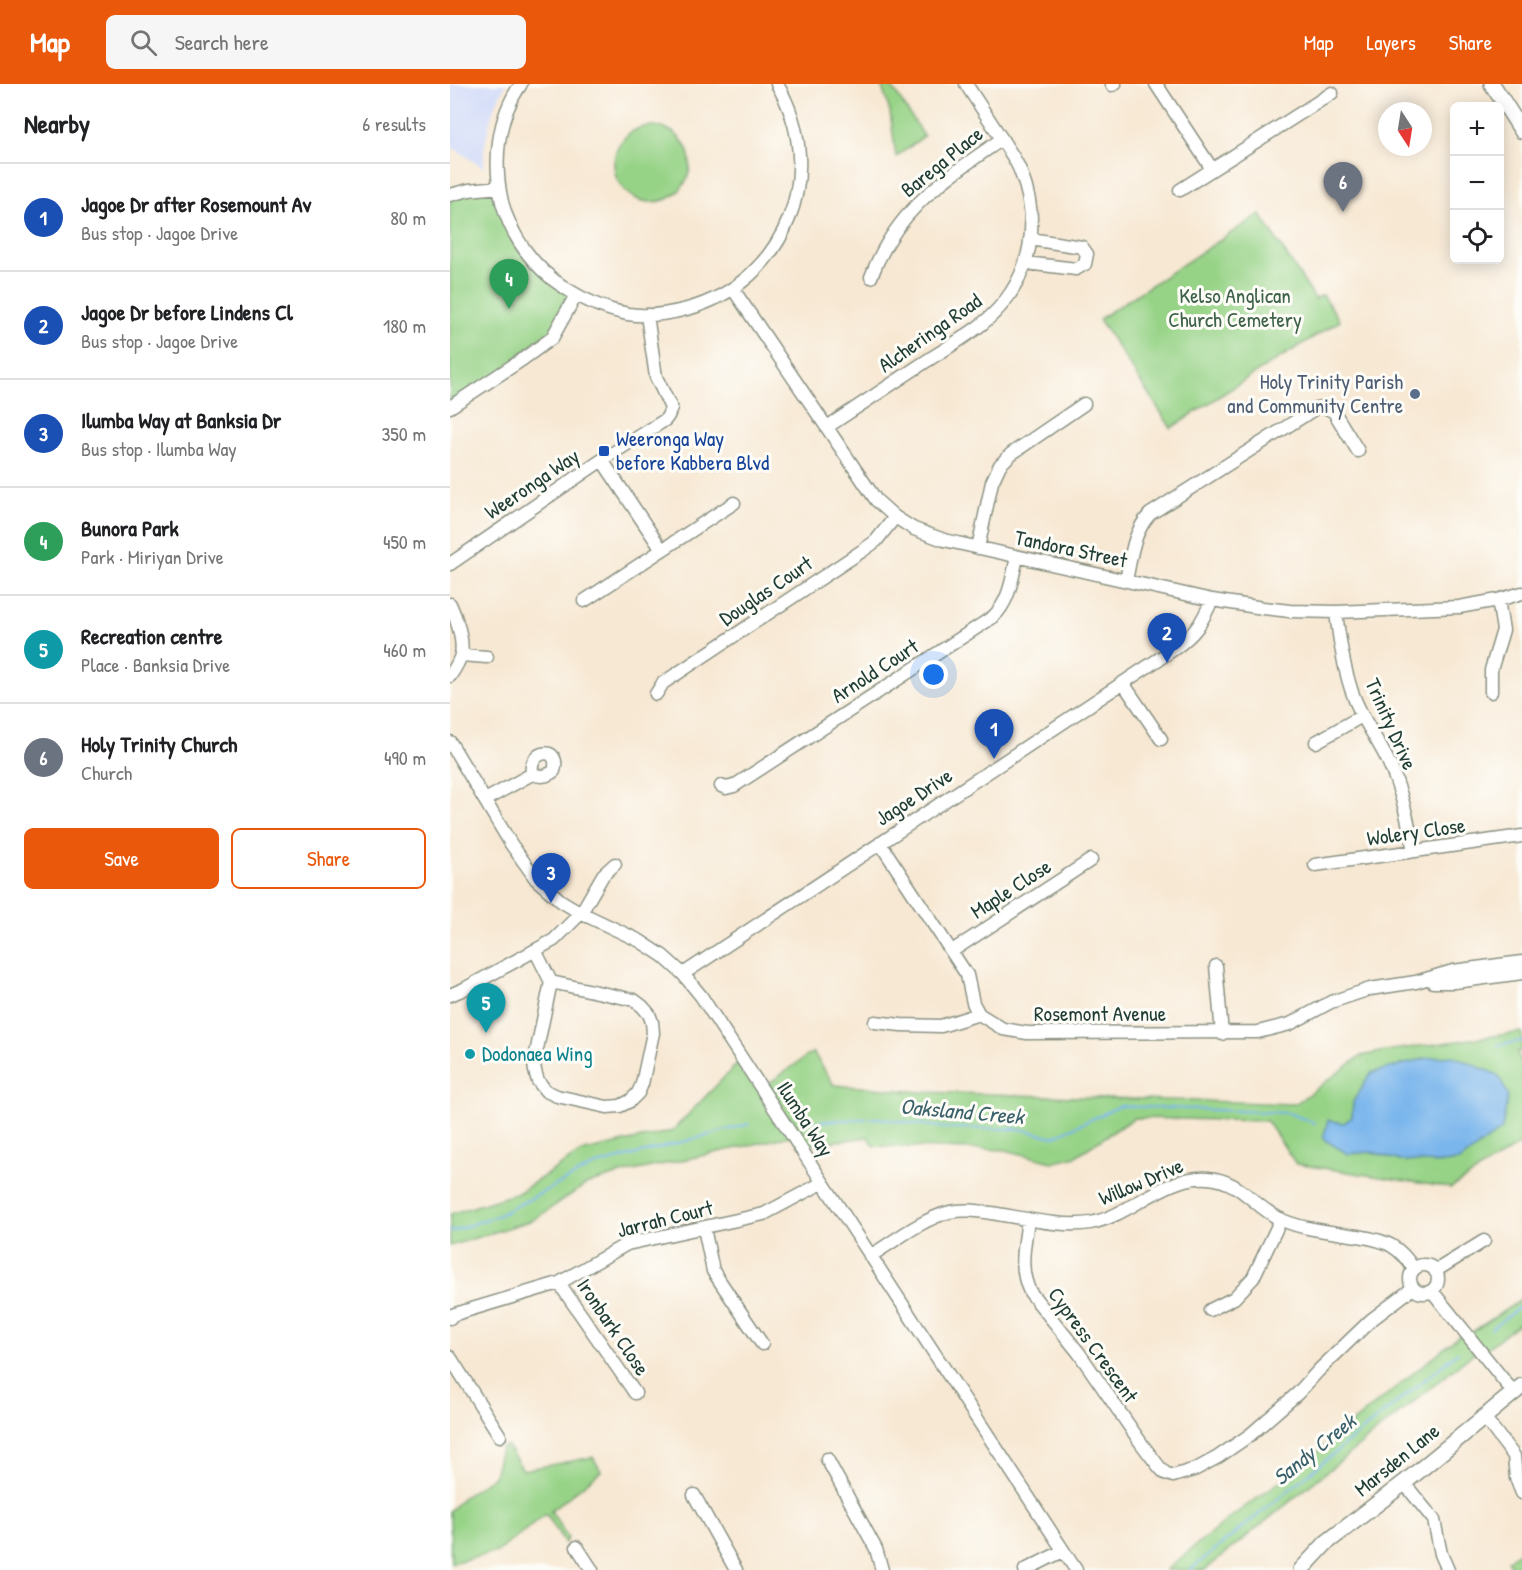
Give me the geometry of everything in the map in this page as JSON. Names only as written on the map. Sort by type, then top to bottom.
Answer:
[{"type":"main road","points":[[1492,84],[1522,131]]},
{"type":"main road","name":"Marsden Lane","points":[[1300,1570],[1326,1543],[1518,1390]]},
{"type":"street","points":[[521,84],[510,103],[498,146],[499,186],[512,230],[523,248],[552,280],[576,295],[612,311],[647,315],[678,312],[718,298],[758,268],[774,248],[788,223],[796,198],[799,176],[797,134],[786,99],[777,84]]},
{"type":"street","name":"Alcheringa Road","points":[[827,428],[981,325],[1004,303],[1026,263],[1030,239],[1030,212],[1026,187],[1017,163],[966,84]]},
{"type":"street","points":[[1156,84],[1212,169]]},
{"type":"street","points":[[1180,190],[1332,93]]},
{"type":"street","name":"Barega Place","points":[[871,278],[888,239],[930,192],[954,172],[1002,140]]},
{"type":"street","points":[[450,195],[499,186]]},
{"type":"street","points":[[1026,263],[1076,269],[1084,264],[1088,254],[1082,248],[1030,239]]},
{"type":"street","name":"Tandora Street","points":[[733,289],[876,500],[895,517],[931,536],[1212,600],[1290,611],[1336,612],[1459,606],[1498,600],[1522,593]]},
{"type":"street","points":[[450,407],[552,338],[576,295]]},
{"type":"street","name":"Weeronga Way","points":[[450,564],[602,460],[665,420],[670,412],[669,404],[654,370],[647,315]]},
{"type":"street","points":[[978,548],[992,482],[1000,465],[1011,454],[1084,404]]},
{"type":"street","points":[[1126,581],[1137,533],[1150,514],[1317,408],[1325,407],[1334,412],[1358,451]]},
{"type":"street","points":[[602,460],[662,550]]},
{"type":"street","points":[[584,601],[734,503]]},
{"type":"street","name":"Douglas Court","points":[[656,694],[663,683],[876,541],[895,517]]},
{"type":"street","name":"Arnold Court","points":[[721,786],[726,788],[734,786],[993,617],[1007,598],[1017,557]]},
{"type":"street","name":"Jagoe Drive","points":[[683,974],[1188,639],[1203,620],[1212,600]]},
{"type":"street","points":[[1491,692],[1491,670],[1503,630],[1498,600]]},
{"type":"street","points":[[450,604],[458,627],[460,655],[450,676]]},
{"type":"street","name":"Trinity Drive","points":[[1336,612],[1340,644],[1351,690],[1394,776],[1407,818],[1414,852]]},
{"type":"street","points":[[460,655],[487,657]]},
{"type":"street","points":[[1123,683],[1161,739]]},
{"type":"street","points":[[1316,742],[1362,716]]},
{"type":"street","name":"Ilumba Way","points":[[450,742],[511,844],[536,879],[561,901],[581,913],[649,946],[683,974],[701,996],[1076,1570]]},
{"type":"street","points":[[485,800],[532,774]]},
{"type":"street","name":"Wolery Close","points":[[1315,865],[1522,836]]},
{"type":"street","points":[[875,1022],[941,1026],[979,1014],[973,1003],[967,975],[880,843]]},
{"type":"street","name":"Maple Close","points":[[952,951],[1091,860]]},
{"type":"street","points":[[450,995],[554,940],[581,913],[603,875],[615,864]]},
{"type":"street","points":[[535,950],[551,982],[534,1063],[538,1081],[546,1091],[557,1096],[607,1107],[620,1106],[630,1101],[638,1093],[642,1084],[653,1033],[649,1014],[634,1000],[551,982]]},
{"type":"street","name":"Rosemont Avenue","points":[[979,1014],[1003,1029],[1028,1033],[1222,1034],[1258,1032],[1290,1024],[1331,1002],[1370,989],[1416,982],[1453,971],[1522,962]]},
{"type":"street","points":[[1216,966],[1222,1034]]},
{"type":"street","name":"Rosemont Avenue","points":[[1416,982],[1455,982],[1522,972]]},
{"type":"street","name":"Willow Drive","points":[[870,1256],[934,1217],[950,1212],[971,1211],[1067,1224],[1089,1224],[1108,1218],[1165,1188],[1190,1179],[1207,1178],[1229,1183],[1263,1208],[1297,1225],[1383,1242],[1398,1250],[1414,1269]]},
{"type":"street","name":"Jarrah Court","points":[[450,1318],[452,1315],[560,1283],[627,1244],[765,1214],[822,1183]]},
{"type":"street","name":"Cypress Crescent","points":[[1028,1219],[1022,1263],[1025,1281],[1030,1292],[1079,1353],[1141,1443],[1172,1481],[1218,1457],[1250,1435],[1298,1393],[1371,1320],[1413,1288]]},
{"type":"street","points":[[1210,1310],[1234,1298],[1253,1278],[1281,1219]]},
{"type":"street","points":[[704,1228],[712,1271],[762,1344]]},
{"type":"street","points":[[1435,1271],[1484,1241]]},
{"type":"street","points":[[1425,1265],[1435,1271],[1437,1282],[1432,1290],[1422,1293],[1413,1288],[1410,1279],[1414,1269],[1425,1265]]},
{"type":"street","name":"Ironbark Close","points":[[560,1283],[635,1393]]},
{"type":"street","points":[[1432,1290],[1518,1390]]},
{"type":"street","points":[[450,1357],[500,1436]]},
{"type":"street","points":[[1484,1417],[1514,1456],[1516,1478],[1522,1493]]},
{"type":"street","points":[[827,1459],[876,1549],[882,1570]]},
{"type":"street","points":[[1404,1483],[1434,1520],[1441,1554],[1448,1570]]},
{"type":"street","points":[[694,1495],[736,1570]]},
{"type":"street","points":[[578,1547],[592,1570]]},
{"type":"street","points":[[1025,1570],[1063,1551]]},
{"type":"shaded area","points":[[450,84],[506,84],[494,107],[489,126],[484,149],[484,168],[450,146]]},
{"type":"green space","points":[[881,84],[890,84],[924,136],[896,157],[890,112]]},
{"type":"green space","points":[[645,126],[659,126],[673,132],[684,143],[690,157],[687,179],[679,191],[659,202],[645,202],[631,196],[620,185],[614,171],[614,157],[620,143],[631,132]]},
{"type":"green space","points":[[499,187],[523,247],[576,295],[552,338],[450,407],[450,195]]},
{"type":"green space","name":"Kelso Anglican Church Cemetery","points":[[1260,214],[1315,299],[1323,295],[1340,321],[1171,428],[1099,319]]},
{"type":"green space","points":[[1522,1032],[1522,1051],[1517,1052],[1522,1065],[1522,1143],[1451,1188],[1296,1164],[1267,1121],[1134,1118],[1076,1156],[1052,1162],[1006,1150],[875,1146],[868,1137],[799,1146],[791,1136],[624,1173],[587,1184],[533,1220],[450,1246],[450,1214],[518,1193],[581,1152],[672,1131],[742,1059],[762,1088],[813,1052],[834,1085],[923,1092],[1295,1104],[1361,1056]]},
{"type":"green space","points":[[1522,1299],[1522,1321],[1482,1352],[1479,1349],[1205,1570],[1166,1570],[1231,1517],[1290,1474],[1465,1331],[1469,1334]]},
{"type":"green space","points":[[507,1446],[523,1470],[593,1457],[601,1471],[551,1511],[568,1538],[565,1543],[546,1514],[497,1552],[451,1563],[450,1511],[462,1498],[494,1476],[501,1448]]},
{"type":"green space","points":[[1522,1549],[1522,1570],[1514,1570],[1507,1561]]},
{"type":"water","points":[[1453,1056],[1498,1075],[1508,1095],[1502,1129],[1459,1161],[1443,1163],[1400,1161],[1373,1152],[1348,1154],[1323,1139],[1328,1120],[1344,1123],[1352,1117],[1353,1102],[1371,1073],[1427,1058]]},
{"type":"waterway","name":"Oaksland Creek","points":[[1498,1045],[1522,1041]]},
{"type":"waterway","name":"Oaksland Creek","points":[[813,1122],[878,1118],[945,1128],[1020,1129],[1053,1137],[1120,1106],[1288,1113],[1315,1123]]},
{"type":"waterway","name":"Oaksland Creek","points":[[450,1232],[499,1215],[593,1166],[749,1124]]},
{"type":"waterway","name":"Sandy Creek","points":[[1491,1329],[1522,1305]]},
{"type":"waterway","name":"Sandy Creek","points":[[1190,1570],[1458,1352]]},
{"type":"place","name":"Holy Trinity Church","points":[[1343,212]]},
{"type":"place","name":"Bunora Park","points":[[509,309]]},
{"type":"place","name":"Holy Trinity Parish and Community Centre","points":[[1415,394]]},
{"type":"place","name":"Weeronga Way before Kabbera Blvd","points":[[604,451]]},
{"type":"place","name":"Jagoe Dr before Lindens Cl","points":[[1167,663]]},
{"type":"place","name":"Jagoe Dr after Rosemount Av","points":[[994,759]]},
{"type":"place","name":"Ilumba Way at Banksia Dr","points":[[551,903]]},
{"type":"place","name":"Recreation centre","points":[[486,1033]]},
{"type":"place","name":"Dodonaea Wing","points":[[470,1054]]}]
